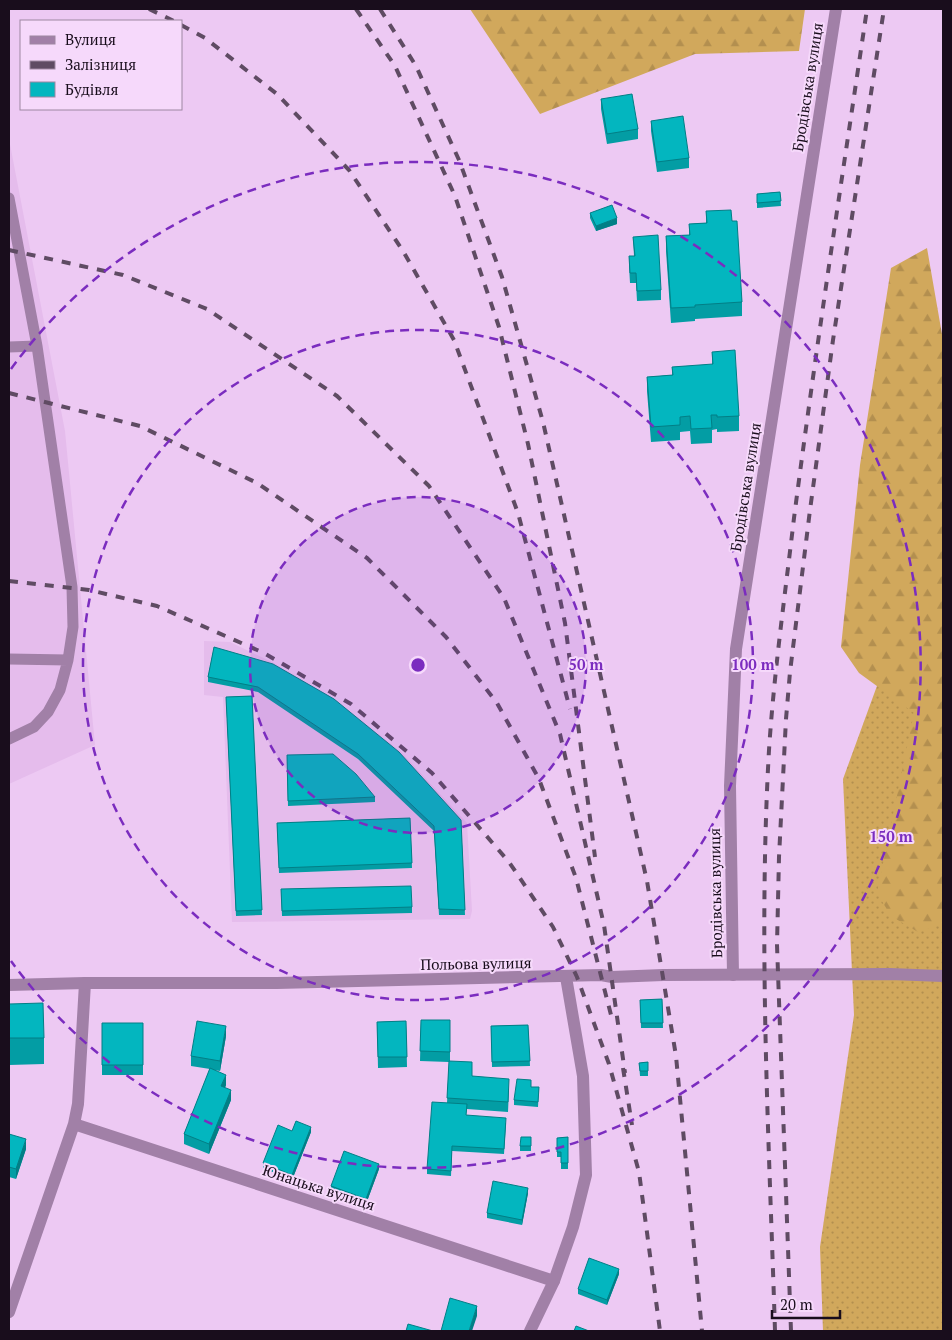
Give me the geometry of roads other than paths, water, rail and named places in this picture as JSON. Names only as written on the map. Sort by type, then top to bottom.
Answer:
[{"type":"street","name":"Бродівська вулиця","points":[[733,975],[730,786],[736,650],[836,9]]},
{"type":"street","name":"Польова вулиця","points":[[9,985],[267,983],[601,976],[890,974],[943,976]]},
{"type":"street","points":[[530,1331],[554,1280],[573,1226],[586,1175],[583,1076],[566,977]]},
{"type":"street","points":[[9,1312],[74,1124],[78,1104],[85,983]]},
{"type":"street","name":"Юнацька вулиця","points":[[74,1124],[554,1280]]},
{"type":"lane","points":[[9,198],[37,346],[72,588],[73,627],[68,660],[60,690],[48,712],[34,727],[9,739]]},
{"type":"lane","points":[[9,347],[37,346]]},
{"type":"lane","points":[[9,659],[68,660]]},
{"type":"railway","points":[[149,9],[172,20]]},
{"type":"railway","points":[[356,9],[395,66],[455,196],[499,327],[528,444],[565,623],[595,857]]},
{"type":"railway","points":[[380,9],[416,66],[459,160],[502,277],[543,422],[647,881],[676,1056],[702,1331]]},
{"type":"railway","points":[[775,1331],[764,968],[764,895],[769,750],[780,634],[802,454],[867,9]]},
{"type":"railway","points":[[791,1331],[777,945],[779,857],[786,719],[810,510],[833,340],[884,9]]},
{"type":"railway","points":[[182,26],[205,38],[277,94],[349,170],[403,251],[454,340],[518,513],[570,709]]},
{"type":"railway","points":[[9,250],[123,275],[207,309],[337,396],[429,486],[504,598],[560,734],[604,925],[625,1073]]},
{"type":"railway","points":[[9,393],[140,426],[257,483],[367,558],[446,637],[497,703],[539,779],[576,878],[611,1015]]},
{"type":"railway","points":[[9,581],[89,590],[157,606],[264,653],[351,704],[432,773],[509,862],[553,927],[577,977],[609,1064],[639,1172],[660,1331]]},
{"type":"railway","points":[[623,1068],[632,1125]]}]
